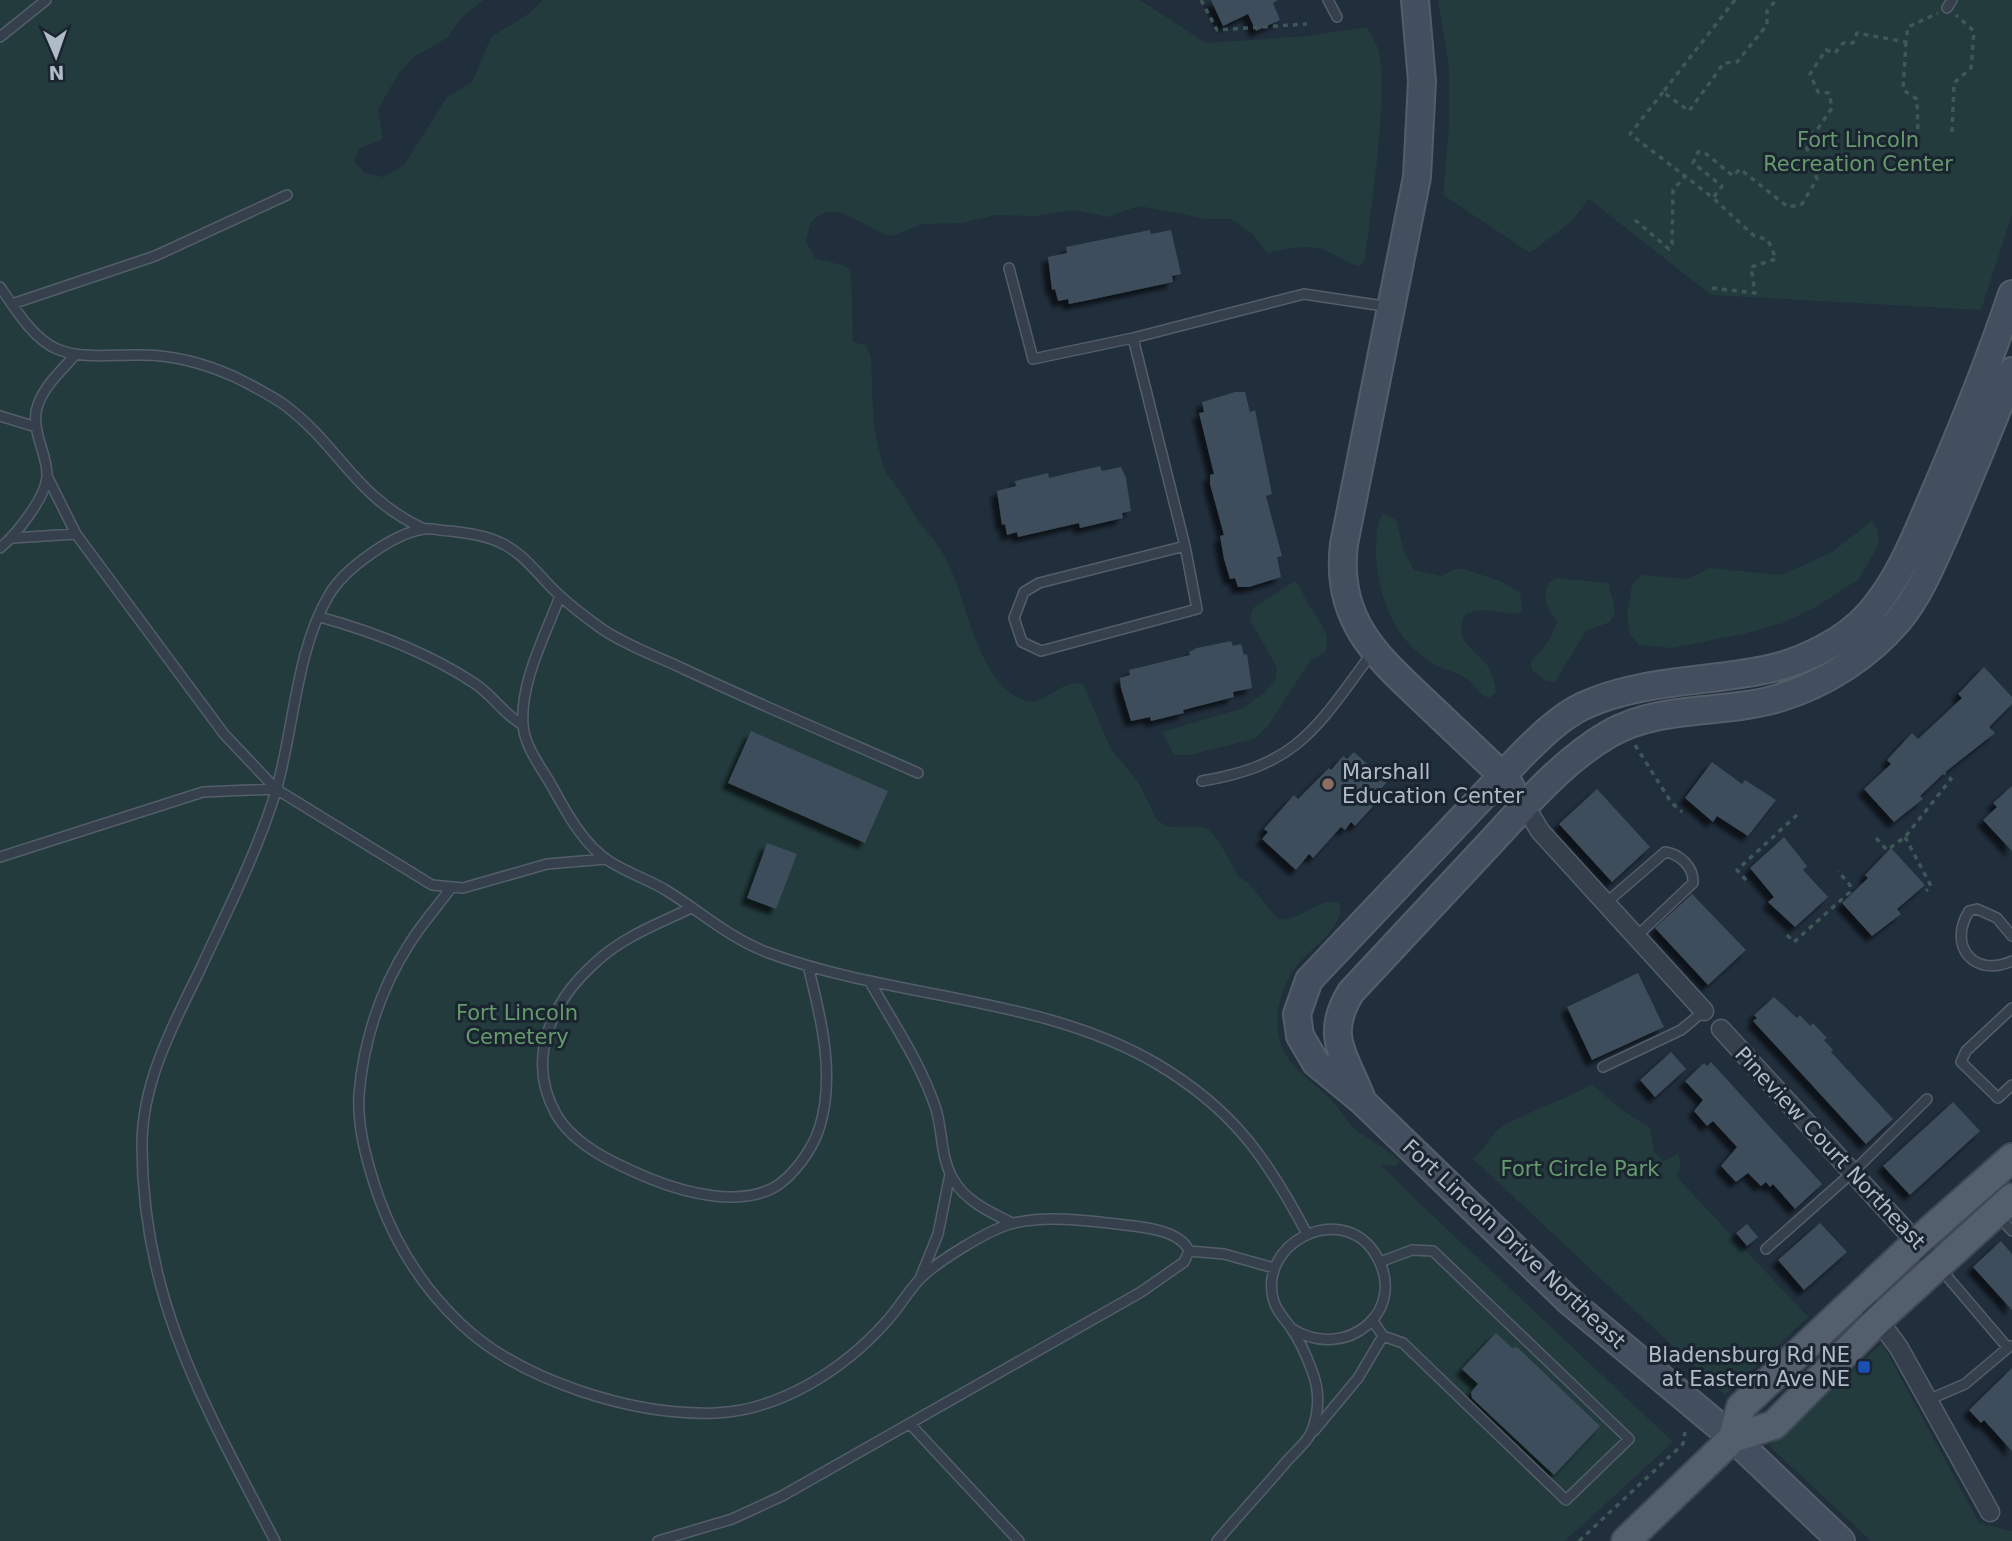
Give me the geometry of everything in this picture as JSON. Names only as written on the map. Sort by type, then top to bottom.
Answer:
[{"type":"main road","points":[[1733,1438],[1741,1407],[1917,1242],[2010,1164]]},
{"type":"main road","points":[[1626,1541],[1733,1438],[1774,1426],[1878,1320],[1938,1266],[2006,1214]]},
{"type":"street","points":[[1415,0],[1421,64],[1421,143],[1413,200],[1343,554],[1349,608],[1373,652],[1502,775],[1540,831],[1704,1011]]},
{"type":"street","name":"Fort Lincoln Drive Northeast","points":[[1841,1541],[1733,1438],[1569,1301],[1362,1101],[1316,1063],[1300,1036],[1297,1014],[1301,994],[1309,980],[1540,737],[1583,706],[1644,688],[1767,670],[1822,649],[1846,634],[1869,614],[1904,562],[1957,440],[2012,294]]},
{"type":"street","name":"Fort Lincoln Drive Northeast","points":[[1362,1101],[1352,1071],[1340,1053],[1336,1033],[1339,1011],[1351,992],[1525,806],[1590,747],[1634,722],[1659,715],[1777,698],[1832,676],[1874,647],[1900,619],[1930,568],[2012,371]]},
{"type":"street","name":"Pineview Court Northeast","points":[[1721,1029],[1938,1266]]},
{"type":"street","points":[[1860,1296],[1899,1348],[1990,1512]]},
{"type":"lane","points":[[0,37],[46,0]]},
{"type":"lane","points":[[1328,0],[1337,17]]},
{"type":"lane","points":[[12,304],[155,256],[288,195]]},
{"type":"lane","points":[[1009,268],[1033,359],[1133,338],[1304,294],[1391,307]]},
{"type":"lane","points":[[0,287],[48,343],[76,354],[170,358],[204,365],[235,377],[286,406],[370,495],[401,518],[424,529],[480,536],[500,543],[519,554],[560,596],[606,631],[721,686],[918,773]]},
{"type":"lane","points":[[1133,338],[1185,546],[1197,609],[1041,650],[1022,642],[1014,618],[1024,592],[1039,583],[1185,546]]},
{"type":"lane","points":[[76,354],[48,386],[36,409],[36,427],[47,476],[76,534],[224,734],[276,789],[432,884],[451,888],[547,864],[606,859]]},
{"type":"lane","points":[[0,416],[36,427]]},
{"type":"lane","points":[[0,548],[28,518],[47,476]]},
{"type":"lane","points":[[275,1541],[218,1436],[190,1377],[154,1266],[146,1218],[142,1144],[144,1110],[158,1063],[250,864],[276,789],[307,654],[329,594],[348,571],[372,552],[424,529]]},
{"type":"lane","points":[[12,538],[76,534]]},
{"type":"lane","points":[[560,596],[524,698],[523,725],[529,749],[567,813],[582,835],[606,859],[665,890],[766,952],[870,982],[1091,1033],[1156,1063],[1226,1114],[1254,1143],[1278,1178],[1307,1234]]},
{"type":"lane","points":[[320,617],[383,636],[443,666],[485,690],[503,712],[523,725]]},
{"type":"lane","points":[[1202,781],[1253,771],[1276,760],[1303,740],[1373,652]]},
{"type":"lane","points":[[0,858],[203,792],[276,789]]},
{"type":"lane","points":[[1606,903],[1661,854],[1676,853],[1688,866],[1694,875],[1689,888],[1636,937]]},
{"type":"lane","points":[[451,888],[409,944],[387,985],[369,1036],[359,1097],[361,1132],[387,1219],[435,1297],[464,1327],[506,1356],[575,1391],[631,1405],[677,1412],[719,1413],[756,1407],[789,1394],[822,1376],[853,1353],[886,1322],[919,1279],[938,1234],[950,1174],[936,1108],[926,1083],[901,1031],[870,982]]},
{"type":"lane","points":[[691,908],[626,939],[596,962],[574,984],[556,1010],[544,1040],[542,1065],[545,1086],[557,1115],[575,1135],[604,1157],[674,1188],[714,1197],[749,1194],[774,1188],[790,1174],[805,1156],[819,1130],[825,1104],[825,1052],[808,966]]},
{"type":"lane","points":[[2012,936],[1997,918],[1977,909],[1969,911],[1961,933],[1962,946],[1975,962],[1987,967],[2012,961]]},
{"type":"lane","points":[[2012,1008],[1966,1051],[1961,1062],[1998,1098],[2012,1084]]},
{"type":"lane","points":[[1603,1067],[1681,1030],[1704,1011]]},
{"type":"lane","points":[[1766,1249],[1853,1172],[1927,1099]]},
{"type":"lane","points":[[950,1174],[979,1206],[1012,1223]]},
{"type":"lane","points":[[658,1541],[744,1513],[910,1424],[1141,1292],[1184,1262],[1189,1251],[1186,1243],[1174,1236],[1134,1226],[1071,1220],[1012,1223],[950,1255],[919,1279]]},
{"type":"lane","points":[[1291,1328],[1318,1341],[1334,1342],[1359,1332],[1373,1321],[1384,1297],[1385,1280],[1380,1262],[1372,1249],[1352,1234],[1322,1229],[1307,1234],[1281,1253],[1274,1268],[1273,1297],[1277,1310],[1291,1328],[1308,1360],[1317,1390],[1318,1408],[1310,1435]]},
{"type":"lane","points":[[1373,1321],[1383,1336],[1403,1343],[1566,1500],[1629,1439],[1433,1251],[1412,1250],[1380,1262]]},
{"type":"lane","points":[[1189,1251],[1224,1254],[1274,1268]]},
{"type":"lane","points":[[1928,1400],[1965,1384],[2010,1346],[1938,1266]]},
{"type":"lane","points":[[1217,1541],[1358,1378],[1383,1336]]},
{"type":"lane","points":[[910,1424],[1019,1541]]},
{"type":"path","points":[[1202,0],[1217,30],[1307,24]]},
{"type":"path","points":[[1712,288],[1755,293],[1751,267],[1776,259],[1768,240],[1753,235],[1713,198],[1630,134],[1735,0]]},
{"type":"path","points":[[1663,92],[1689,111],[1724,63],[1737,62],[1767,25],[1767,11],[1776,0]]},
{"type":"path","points":[[1918,134],[1917,99],[1903,90],[1908,27],[1950,4],[1974,31],[1971,68],[1954,83],[1952,132]]},
{"type":"path","points":[[1713,198],[1722,186],[1693,163],[1699,152],[1704,152],[1733,176],[1740,169],[1788,207],[1802,204],[1817,179],[1804,139],[1817,130],[1832,108],[1829,93],[1818,92],[1810,74],[1826,50],[1835,53],[1843,43],[1853,43],[1857,33],[1906,42]]},
{"type":"path","points":[[1635,220],[1668,249],[1672,244],[1673,190],[1685,176]]},
{"type":"path","points":[[1632,740],[1671,802],[1682,812]]},
{"type":"path","points":[[1875,838],[1887,850],[1905,836],[1951,779],[1944,773]]},
{"type":"path","points":[[1746,880],[1737,870],[1797,815]]},
{"type":"path","points":[[1905,836],[1931,886],[1926,891]]},
{"type":"path","points":[[1787,935],[1794,942],[1850,892],[1850,885],[1838,871]]},
{"type":"path","points":[[1579,1541],[1683,1444],[1685,1432]]},
{"type":"green space","name":"Fort Lincoln Cemetery","points":[[0,0],[484,0],[462,17],[447,38],[414,57],[399,73],[378,109],[383,139],[360,148],[354,161],[365,173],[384,177],[404,165],[447,97],[472,82],[491,37],[531,12],[543,0],[1140,0],[1206,43],[1306,36],[1367,27],[1377,46],[1381,62],[1382,87],[1371,213],[1365,259],[1360,266],[1310,247],[1267,253],[1253,234],[1231,219],[1207,219],[1139,206],[1107,217],[1073,210],[1038,216],[995,215],[962,223],[922,224],[892,236],[841,213],[831,212],[820,215],[810,223],[806,241],[815,258],[845,266],[851,272],[853,342],[866,345],[871,357],[874,416],[882,460],[887,474],[945,557],[983,656],[994,674],[1007,689],[1030,702],[1068,685],[1083,684],[1111,749],[1139,783],[1157,820],[1168,827],[1196,826],[1208,829],[1218,840],[1238,876],[1248,883],[1278,919],[1294,917],[1324,903],[1339,903],[1339,918],[1334,926],[1299,963],[1282,994],[1277,1019],[1281,1044],[1286,1055],[1299,1071],[1333,1102],[1353,1127],[1400,1161],[1396,1166],[1381,1165],[1413,1197],[1673,1442],[1565,1541],[0,1541]]},
{"type":"green space","name":"Fort Lincoln Recreation Center","points":[[1438,0],[2012,0],[2012,215],[1981,310],[1711,295],[1589,199],[1572,221],[1530,253],[1443,195],[1449,125],[1449,67]]},
{"type":"green space","points":[[1384,513],[1396,520],[1404,552],[1414,570],[1441,576],[1455,569],[1464,569],[1503,582],[1520,593],[1523,610],[1517,614],[1484,610],[1466,613],[1462,622],[1461,630],[1466,643],[1492,674],[1496,692],[1489,698],[1465,678],[1435,665],[1421,655],[1398,630],[1384,599],[1377,566],[1377,530]]},
{"type":"green space","points":[[1872,521],[1877,529],[1879,544],[1859,579],[1816,607],[1783,623],[1672,648],[1639,645],[1630,635],[1627,615],[1632,584],[1642,575],[1688,579],[1709,568],[1782,575],[1832,552]]},
{"type":"green space","points":[[1557,578],[1609,583],[1615,612],[1610,622],[1586,631],[1555,682],[1546,681],[1532,670],[1531,661],[1547,643],[1557,621],[1550,612],[1546,598],[1549,582]]},
{"type":"green space","points":[[1295,581],[1325,631],[1325,652],[1310,661],[1268,726],[1254,739],[1190,755],[1174,755],[1162,732],[1243,708],[1264,693],[1276,678],[1277,668],[1250,620],[1253,608]]},
{"type":"green space","name":"Fort Circle Park","points":[[1592,1084],[1619,1108],[1650,1128],[1654,1152],[1663,1161],[1678,1154],[1681,1166],[1676,1176],[1808,1317],[1725,1395],[1472,1158],[1482,1150],[1495,1132],[1506,1124]]},
{"type":"green space","points":[[1882,1343],[1979,1523],[2012,1531],[2012,1541],[1871,1541],[1769,1446]]},
{"type":"building","points":[[1211,0],[1278,0],[1273,3],[1280,20],[1256,31],[1248,14],[1223,26]]},
{"type":"building","points":[[1150,230],[1151,234],[1171,230],[1181,274],[1172,276],[1173,282],[1069,304],[1068,299],[1058,301],[1055,289],[1052,290],[1048,257],[1067,253],[1066,247]]},
{"type":"building","points":[[1235,392],[1245,392],[1250,412],[1255,410],[1272,494],[1266,496],[1282,556],[1277,557],[1281,577],[1249,587],[1238,587],[1235,578],[1230,579],[1224,559],[1220,536],[1224,535],[1210,484],[1210,475],[1214,474],[1199,413],[1204,412],[1202,402]]},
{"type":"building","points":[[1100,466],[1102,471],[1121,467],[1126,478],[1131,511],[1122,513],[1123,518],[1080,528],[1079,523],[1018,537],[1017,532],[1007,535],[1005,524],[1002,525],[997,491],[1016,486],[1015,481],[1048,473],[1049,478]]},
{"type":"building","points":[[1231,641],[1233,646],[1241,644],[1244,655],[1247,654],[1252,688],[1233,692],[1234,697],[1183,710],[1184,713],[1151,721],[1150,717],[1131,721],[1120,678],[1130,675],[1129,670],[1190,655],[1189,652],[1197,648]]},
{"type":"building","points":[[1984,667],[2012,697],[2012,704],[1989,727],[1995,733],[1944,773],[1920,796],[1923,799],[1894,822],[1864,789],[1891,764],[1887,760],[1912,733],[1918,739],[1962,698],[1958,694]]},
{"type":"building","points":[[751,731],[888,791],[865,843],[728,783]]},
{"type":"building","points":[[1354,752],[1387,782],[1374,797],[1378,801],[1355,826],[1351,822],[1345,830],[1341,827],[1313,858],[1309,854],[1296,870],[1262,839],[1268,832],[1264,829],[1294,795],[1298,799],[1343,756],[1347,759]]},
{"type":"building","points":[[1712,762],[1742,784],[1745,780],[1776,800],[1748,836],[1717,816],[1713,822],[1685,798]]},
{"type":"building","points":[[2012,786],[2012,851],[1983,820],[1997,807],[1993,803]]},
{"type":"building","points":[[1597,789],[1650,847],[1612,882],[1559,824]]},
{"type":"building","points":[[1784,837],[1807,866],[1803,870],[1828,897],[1795,927],[1768,902],[1774,897],[1750,868]]},
{"type":"building","points":[[767,843],[797,854],[776,909],[747,898]]},
{"type":"building","points":[[1891,848],[1925,885],[1897,909],[1901,914],[1872,936],[1842,903],[1868,878],[1865,875]]},
{"type":"building","points":[[1692,894],[1746,950],[1708,985],[1655,928]]},
{"type":"building","points":[[1638,973],[1664,1027],[1592,1060],[1567,1007]]},
{"type":"building","points":[[1774,997],[1797,1018],[1800,1015],[1810,1026],[1813,1023],[1827,1038],[1824,1040],[1833,1050],[1831,1052],[1893,1119],[1866,1144],[1753,1021],[1757,1018],[1754,1015]]},
{"type":"building","points":[[1671,1052],[1686,1069],[1655,1097],[1640,1080]]},
{"type":"building","points":[[1711,1062],[1822,1184],[1795,1209],[1773,1184],[1770,1187],[1766,1182],[1761,1186],[1748,1173],[1736,1182],[1721,1166],[1737,1147],[1713,1121],[1707,1126],[1694,1111],[1703,1100],[1685,1081],[1704,1063],[1707,1066]]},
{"type":"building","points":[[1953,1102],[1980,1131],[1910,1195],[1883,1166]]},
{"type":"building","points":[[1820,1223],[1847,1252],[1804,1290],[1778,1260]]},
{"type":"building","points":[[1747,1224],[1758,1237],[1747,1246],[1736,1233]]},
{"type":"building","points":[[2001,1241],[2012,1254],[2012,1310],[1973,1267]]},
{"type":"building","points":[[1496,1333],[1512,1348],[1517,1347],[1600,1426],[1554,1475],[1472,1398],[1471,1392],[1478,1384],[1462,1369]]},
{"type":"building","points":[[2012,1368],[2012,1451],[1984,1420],[1981,1423],[1969,1410]]},
{"type":"place","name":"Marshall Education Center","points":[[1328,784]]},
{"type":"place","name":"Bladensburg Rd NE at Eastern Ave NE","points":[[1864,1367]]}]
